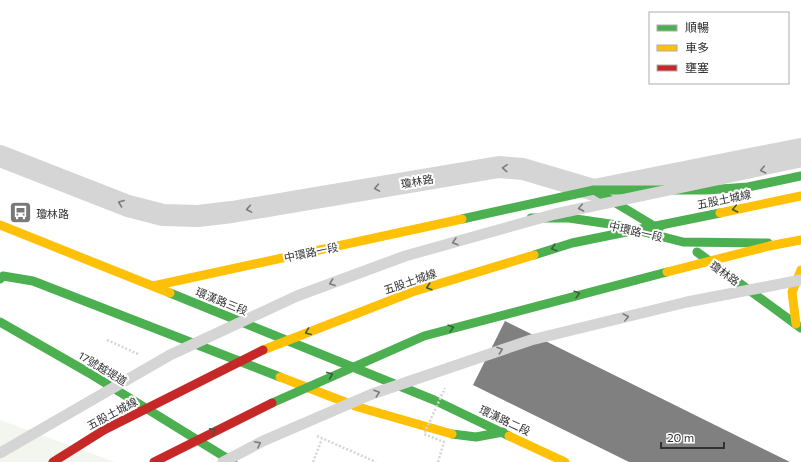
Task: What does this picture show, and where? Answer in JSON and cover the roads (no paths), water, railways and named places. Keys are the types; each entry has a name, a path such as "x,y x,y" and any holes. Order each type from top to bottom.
{"main road":[{"name":"中環路一段","path":"153,286 594,190 707,190 748,187 801,176"},
{"path":"704,201 709,197 748,187"},
{"name":"瓊林路","path":"594,190 683,242 799,323"},
{"name":"五股土城線","path":"52,462 104,430 268,348 412,292 572,243 801,196"},
{"path":"683,242 685,226 693,209"},
{"name":"中環路一段","path":"470,217 569,218 617,225 683,242 801,241"},
{"name":"環漢路三段","path":"0,225 434,400"},
{"path":"154,462 295,390 424,336 589,291 769,246 801,241"},
{"path":"799,323 792,292 801,270"},
{"path":"0,278 3,276 33,281 358,407 447,433 476,437 503,432"},
{"name":"17號越堤道","path":"0,322 89,373 233,462"},
{"name":"環漢路二段","path":"434,400 565,462"}],"street":[{"name":"中環路一段","path":"594,190 801,149"},
{"name":"瓊林路","path":"0,156 128,206 163,215 198,216 232,212 498,167 523,169 594,190"}],"lane":[{"path":"0,453 170,355 297,296 405,256 555,214 801,162"},
{"path":"223,462 263,441 372,394 531,340 687,302 801,280"}],"place":[{"name":"瓊林路","path":"20,213"}]}
